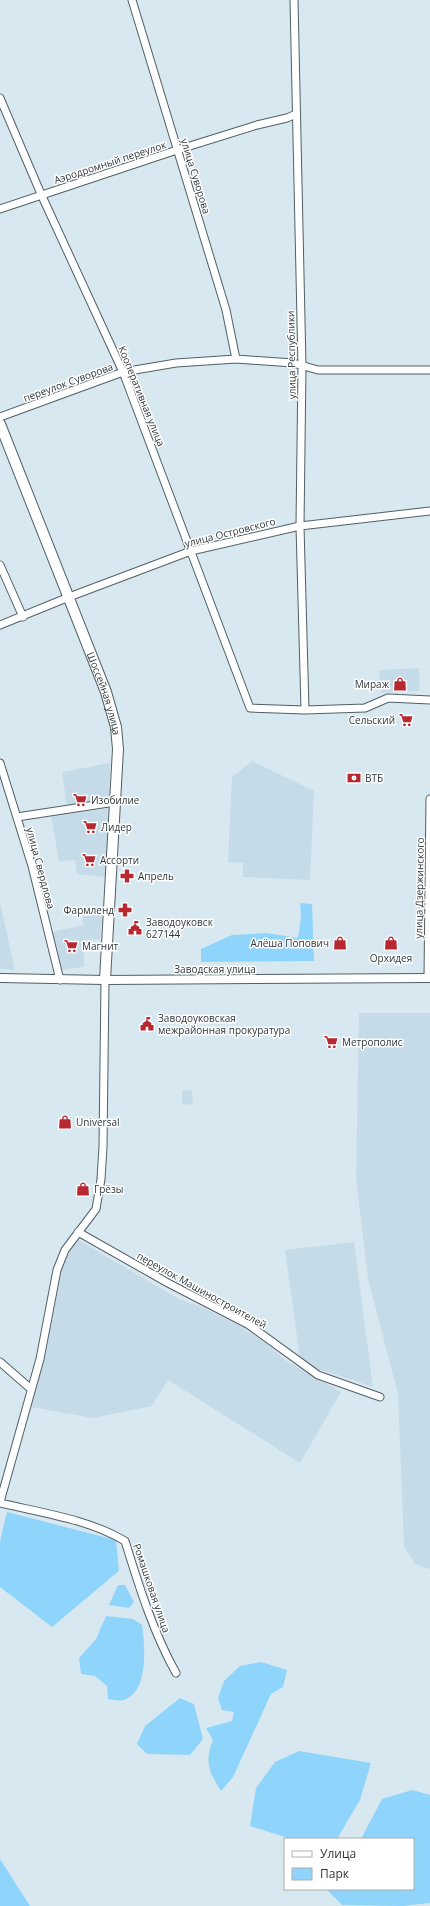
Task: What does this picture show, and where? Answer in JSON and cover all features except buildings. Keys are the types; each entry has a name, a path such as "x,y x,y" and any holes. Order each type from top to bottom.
{"main road":[{"name":"Шоссейная улица","path":"0,424 106,692 116,727 118,749 105,980"}],"street":[{"name":"улица Суворова","path":"132,0 226,310 236,359"},
{"name":"улица Республики","path":"294,0 302,366 300,526 305,710"},
{"name":"Кооперативная улица","path":"0,98 41,194 123,372 250,708 305,710"},
{"name":"Аэродромный переулок","path":"0,209 41,194 178,150 296,114"},
{"name":"переулок Суворова","path":"0,417 123,372 176,363 236,359 293,363 318,370 430,370"},
{"name":"улица Островского","path":"0,625 191,550 300,526 430,511"},
{"path":"0,565 23,617"},
{"path":"305,710 365,708 388,698 430,700"},
{"name":"улица Свердлова","path":"0,763 32,866 60,980"},
{"name":"улица Дзержинского","path":"429,978 430,799"},
{"path":"17,817 115,802"},
{"name":"Заводская улица","path":"0,978 105,980 429,978"},
{"path":"0,1503 40,1359 57,1270 65,1250 96,1209 101,1179 105,1042 105,980"},
{"name":"переулок Машиностроителей","path":"78,1232 168,1283 249,1325 318,1375 380,1398"},
{"path":"0,1362 31,1389"},
{"name":"Ромашковая улица","path":"0,1503 107,1530 124,1541 143,1599 164,1652 176,1673"}],"shaded area":[{"path":"419,668 420,691 381,693 379,670"},
{"path":"252,761 314,791 310,880 243,877 243,863 228,862 232,777"},
{"path":"110,763 109,801 67,806 62,772"},
{"path":"109,808 106,877 77,874 75,860 59,861 51,816"},
{"path":"0,902 15,970 0,969"},
{"path":"83,913 102,914 100,939 84,940 84,967 59,970 52,932 83,925"},
{"path":"359,1013 430,1013 430,1569 415,1564 404,1546 398,1394 368,1279 356,1178"},
{"path":"192,1090 193,1104 182,1105 182,1091"},
{"path":"77,1239 179,1299 202,1307 236,1324 267,1344 285,1360 341,1392 300,1463 168,1380 152,1406 93,1418 30,1407 55,1290 68,1250"},
{"path":"354,1242 373,1387 310,1366 300,1358 285,1250"}],"green space":[{"path":"300,903 312,904 314,961 201,962 201,949 232,935 267,933 298,938 301,918"},
{"path":"7,1512 116,1540 119,1571 52,1627 0,1587 0,1541"},
{"path":"118,1585 125,1585 134,1602 129,1608 109,1605"},
{"path":"106,1616 133,1619 142,1625 144,1667 138,1687 132,1695 124,1700 108,1699 107,1686 95,1676 81,1674 79,1658 96,1639"},
{"path":"261,1662 287,1670 283,1687 271,1694 233,1777 221,1791 213,1778 209,1767 208,1761 213,1740 206,1728 232,1721 234,1712 222,1710 218,1698 224,1681 240,1666"},
{"path":"180,1698 194,1704 203,1739 190,1755 147,1754 137,1744 145,1726"},
{"path":"299,1751 371,1763 360,1800 338,1838 286,1838 250,1826 256,1788 275,1762"},
{"path":"412,1790 430,1795 430,1903 402,1906 342,1905 327,1890 414,1890 414,1838 362,1838 382,1799"},
{"path":"0,1859 30,1906 0,1906"}],"place":[{"name":"Мираж","path":"400,684"},
{"name":"Сельский","path":"406,720"},
{"name":"ВТБ","path":"354,778"},
{"name":"Изобилие","path":"80,800"},
{"name":"Лидер","path":"90,827"},
{"name":"Ассорти","path":"89,860"},
{"name":"Апрель","path":"127,876"},
{"name":"Фармленд","path":"125,910"},
{"name":"Заводоуковск 627144","path":"135,928"},
{"name":"Алёша Попович","path":"340,943"},
{"name":"Орхидея","path":"391,943"},
{"name":"Магнит","path":"71,946"},
{"name":"Заводоуковская межрайонная прокуратура","path":"147,1024"},
{"name":"Метрополис","path":"331,1042"},
{"name":"Universal","path":"65,1122"},
{"name":"Грёзы","path":"83,1189"}]}
